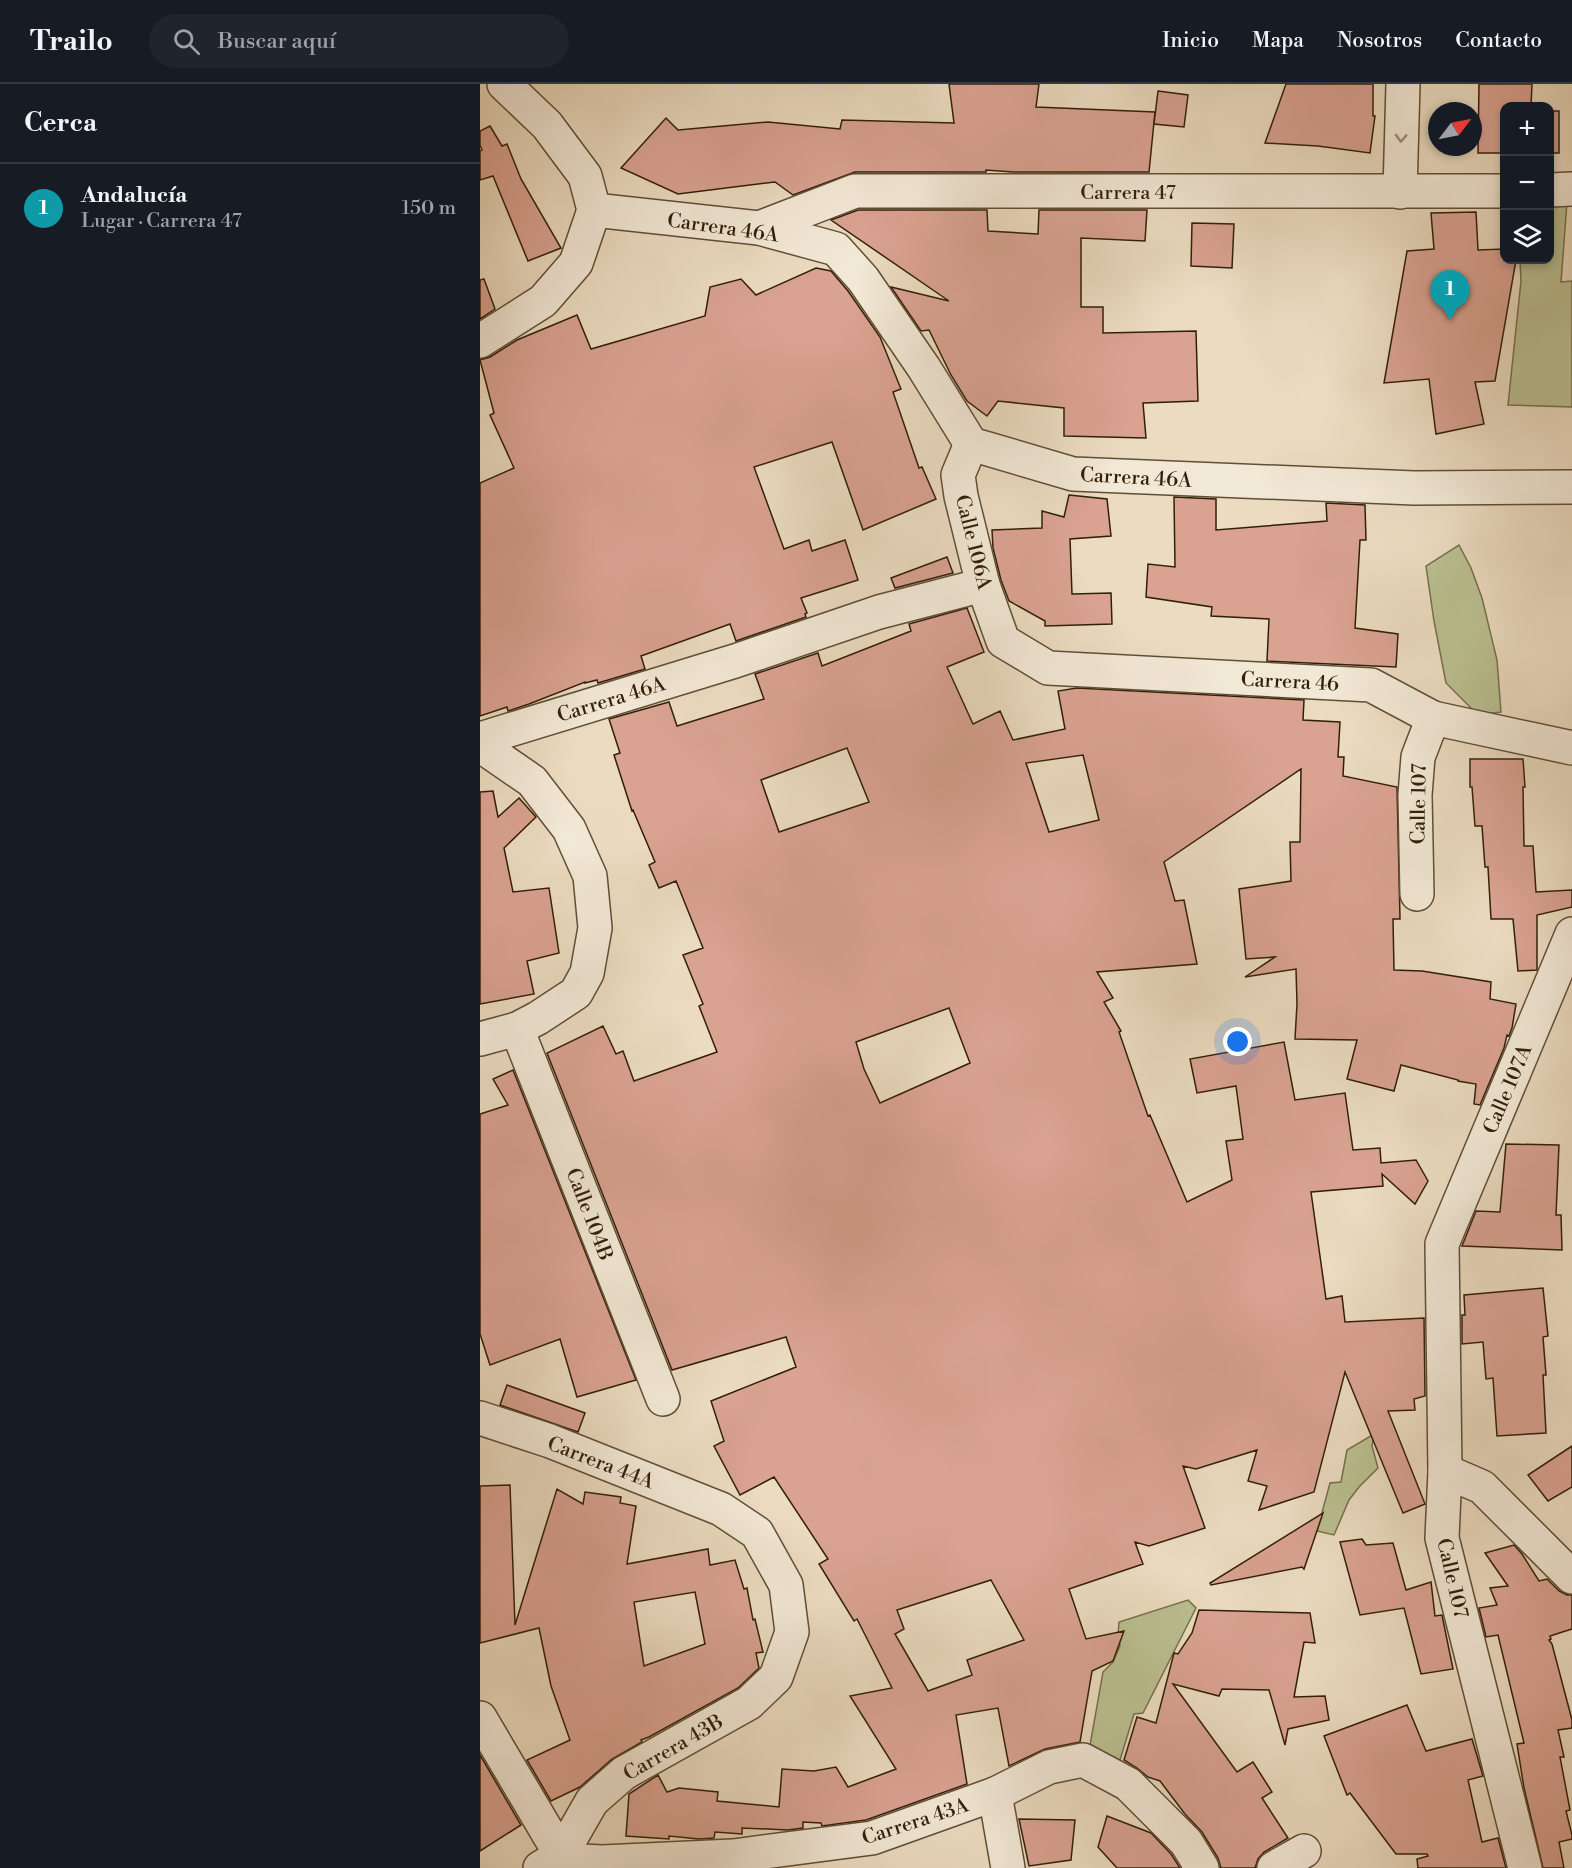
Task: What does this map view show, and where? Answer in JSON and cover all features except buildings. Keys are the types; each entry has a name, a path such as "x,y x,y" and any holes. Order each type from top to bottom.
{"street":[{"path":"480,341 543,301 576,262 594,210 585,176 547,125 504,84"},
{"path":"1400,192 1403,84"},
{"path":"1554,190 1572,189"},
{"name":"Carrera 47","path":"759,228 855,191 1500,191"},
{"name":"Carrera 46A","path":"594,210 759,228 836,249 862,279 924,368 971,444 1073,474 1414,488 1572,487"},
{"name":"Calle 106A","path":"971,444 958,475 961,496 983,585 1004,641"},
{"name":"Carrera 46A","path":"480,739 724,664 879,612 983,585"},
{"name":"Carrera 46","path":"1004,641 1048,668 1371,685 1433,718 1572,748"},
{"name":"Calle 107","path":"1418,894 1416,795 1418,757 1433,718"},
{"path":"480,749 487,750 532,782 569,829 590,876 595,928 587,973 576,993 517,1029 480,1039"},
{"name":"Calle 107A","path":"1442,1244 1572,934"},
{"name":"Calle 104B","path":"517,1029 663,1399"},
{"name":"Calle 107","path":"1442,1244 1445,1471 1442,1538 1525,1868"},
{"name":"Carrera 44A","path":"480,1418 550,1441 721,1509 757,1533 786,1585 792,1632 776,1677"},
{"path":"1445,1471 1482,1487 1572,1577"},
{"name":"Carrera 43B","path":"554,1864 592,1801 624,1773 749,1703 776,1677"},
{"path":"480,1718 554,1864"},
{"name":"Carrera 43A","path":"554,1864 733,1856 872,1838 995,1794 1049,1767 1083,1760 1128,1784 1186,1842 1202,1868"},
{"path":"995,1794 1008,1868"},
{"path":"1274,1868 1304,1851"}],"green space":[{"path":"1554,202 1567,202 1561,282 1572,281 1572,407 1508,405 1521,281 1520,264 1554,264"},
{"path":"1459,545 1471,568 1482,598 1497,660 1501,712 1478,715 1446,683 1426,566"},
{"path":"1374,1434 1372,1446 1378,1468 1349,1500 1334,1535 1317,1531 1330,1483 1341,1482 1347,1450"},
{"path":"1188,1600 1196,1608 1143,1713 1134,1714 1120,1760 1089,1751 1103,1672 1113,1662 1120,1646 1119,1622"}],"place":[{"name":"Andalucía","path":"1450,320"}]}
